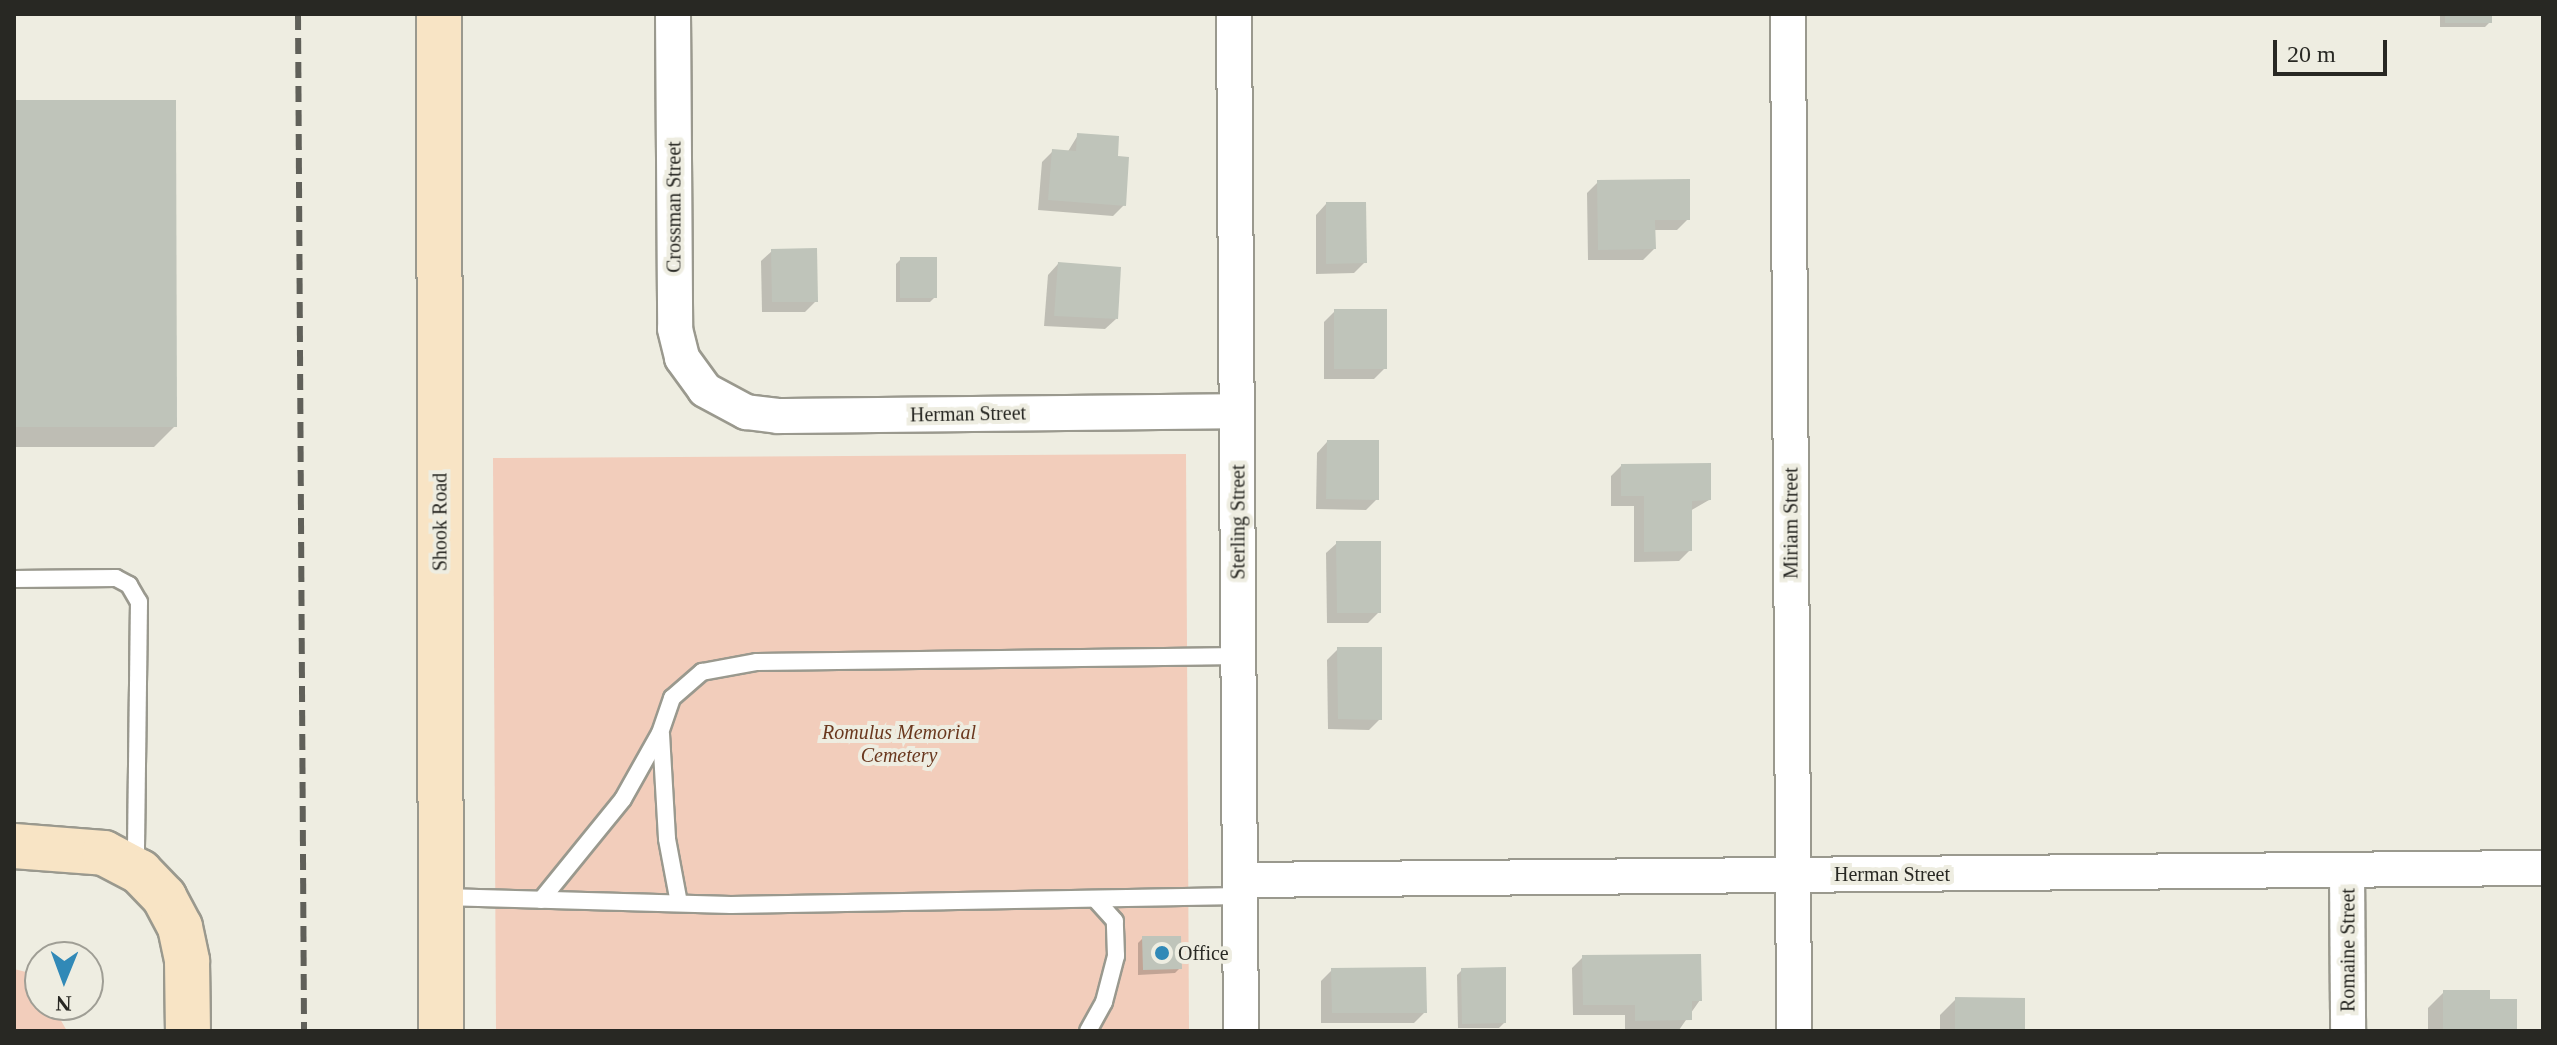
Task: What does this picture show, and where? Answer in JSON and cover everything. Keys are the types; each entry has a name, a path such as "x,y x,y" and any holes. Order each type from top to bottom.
{"street":[{"name":"Shook Road","path":"439,14 441,1031"},
{"name":"Crossman Street","path":"673,14 675,329 682,358 705,390"},
{"name":"Sterling Street","path":"1234,14 1241,1031"},
{"name":"Miriam Street","path":"1788,14 1794,1031"},
{"name":"Herman Street","path":"705,390 746,412 778,416 1237,411"},
{"path":"14,846 104,853 150,883 180,927 187,961 188,1031"},
{"name":"Herman Street","path":"1240,888 1793,875 2543,868"},
{"name":"Romaine Street","path":"2347,870 2348,1031"}],"lane":[{"path":"14,579 116,578 129,585 139,602 150,883"},
{"path":"541,900 623,799 660,733 672,698 702,672 757,662 1239,656"},
{"path":"660,733 667,839 679,903"},
{"path":"441,897 679,903 1096,900 1240,888"},
{"path":"1088,1031 1104,1002 1116,956 1115,921 1096,900"}],"green space":[{"name":"Romulus Memorial Cemetery","path":"1186,454 1189,1031 496,1031 493,458"},
{"path":"14,969 24,972 24,1021 61,1021 67,1031 14,1031"}],"building":[{"path":"2445,14 2492,14 2492,23 2445,23"},
{"path":"14,100 176,100 177,427 14,427"},
{"path":"1077,133 1119,136 1118,156 1129,157 1126,206 1048,200 1052,149 1076,151"},
{"path":"1690,179 1690,220 1655,220 1656,249 1598,250 1597,180"},
{"path":"1326,202 1366,202 1367,263 1326,264"},
{"path":"817,248 818,302 772,302 771,249"},
{"path":"900,257 937,257 937,298 900,298"},
{"path":"1058,262 1121,267 1118,319 1054,316"},
{"path":"1334,309 1387,309 1387,369 1334,369"},
{"path":"1327,440 1379,440 1379,500 1326,499"},
{"path":"1711,463 1711,500 1692,501 1692,551 1644,552 1644,496 1621,496 1621,464"},
{"path":"1336,541 1381,541 1381,613 1337,613"},
{"path":"1337,647 1382,647 1382,720 1338,719"},
{"name":"Office","path":"1142,936 1181,936 1182,969 1143,970"},
{"path":"1701,954 1702,1001 1692,1001 1692,1020 1635,1021 1635,1005 1583,1005 1582,955"},
{"path":"1426,967 1427,1013 1332,1013 1331,968"},
{"path":"1506,967 1506,1023 1462,1024 1461,968"},
{"path":"2443,990 2490,990 2490,999 2517,999 2517,1031 2443,1031"},
{"path":"1955,997 2025,998 2025,1031 1955,1031"}],"railway":[{"path":"298,14 304,1031"}],"place":[{"name":"Office","path":"1162,953"}]}
